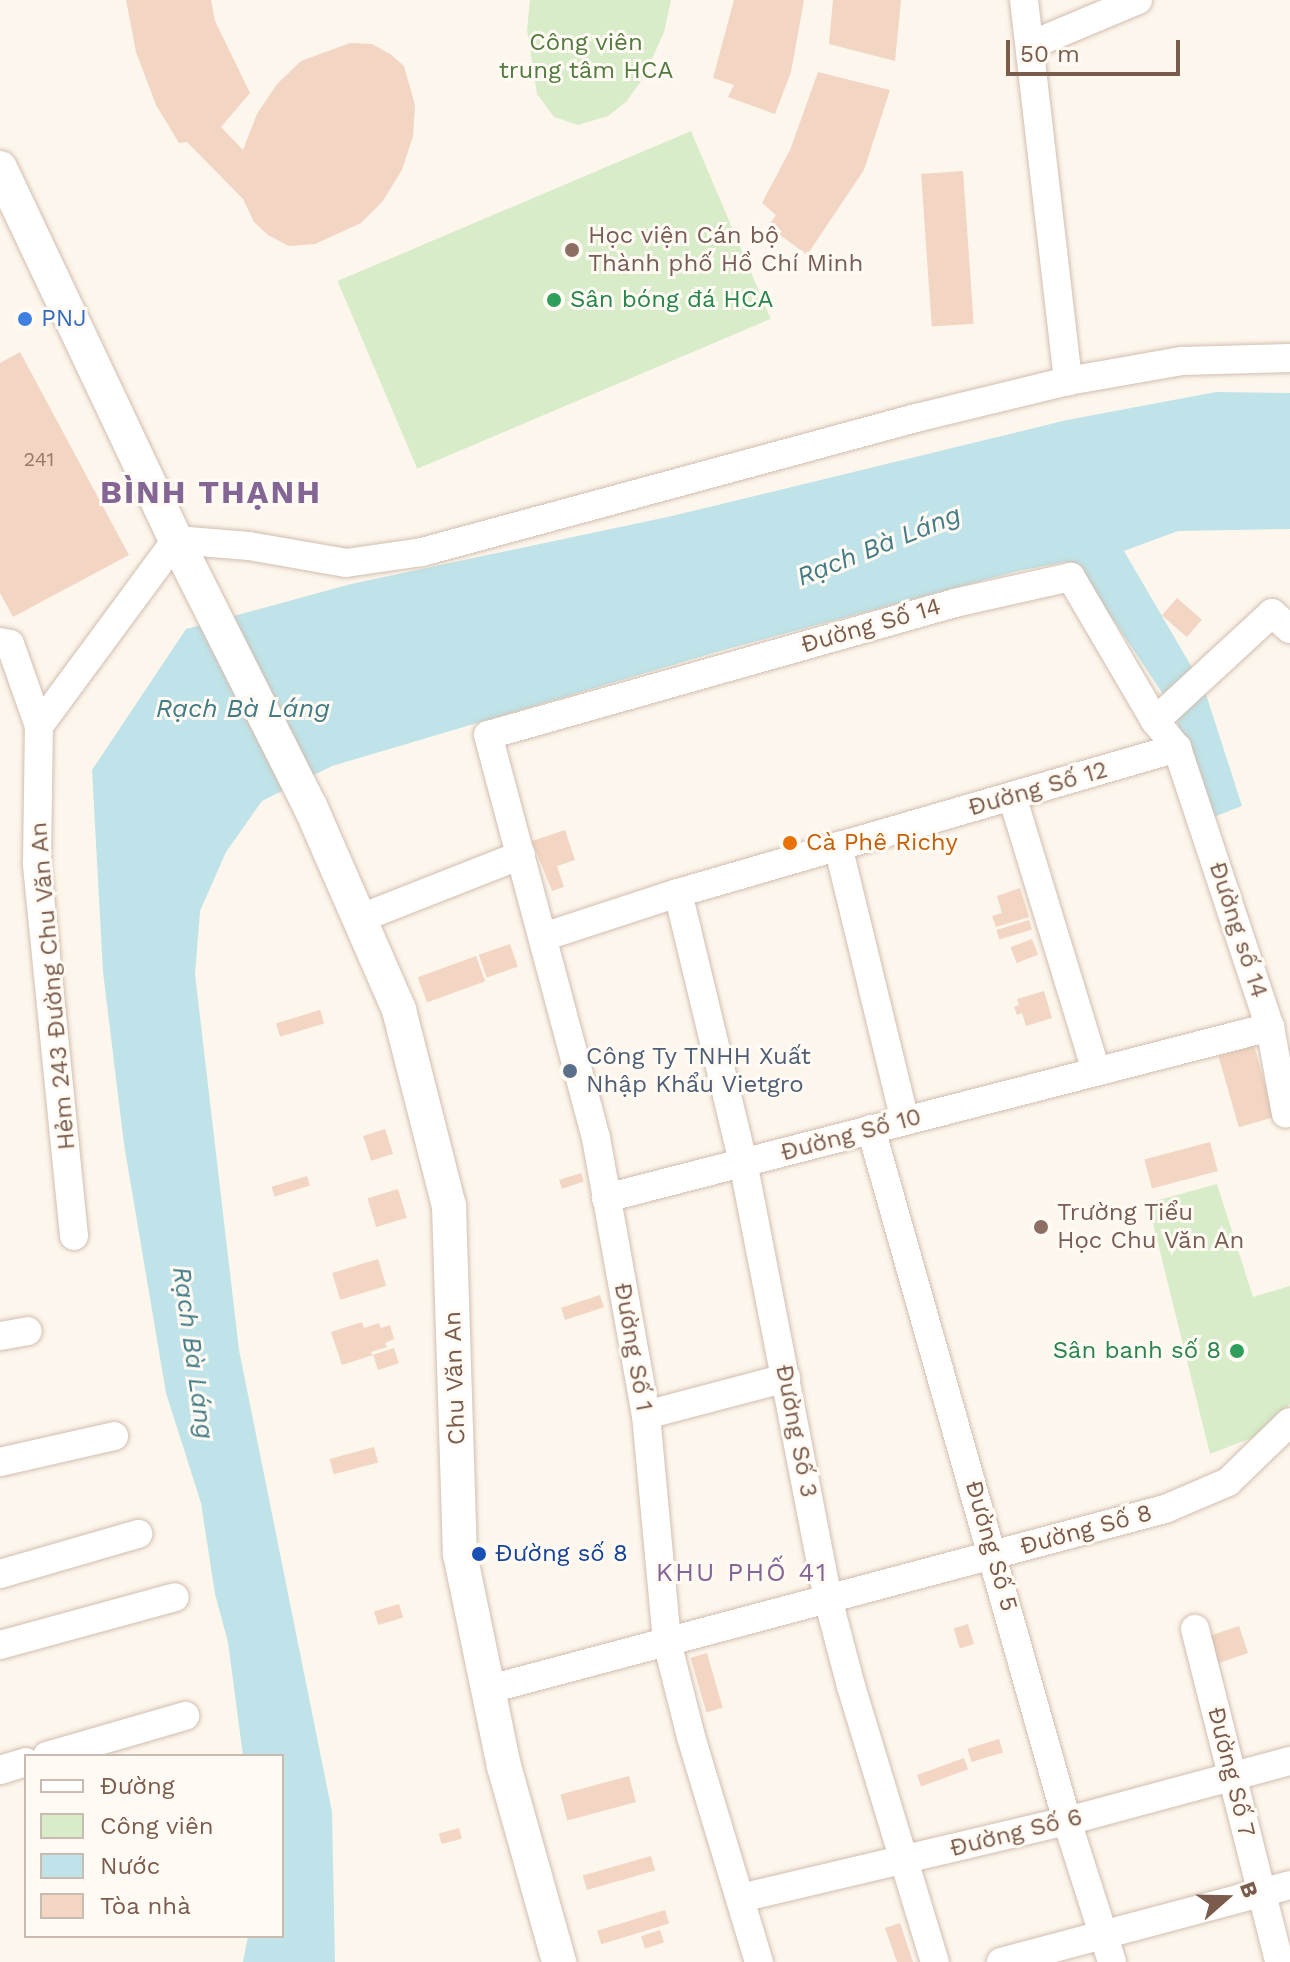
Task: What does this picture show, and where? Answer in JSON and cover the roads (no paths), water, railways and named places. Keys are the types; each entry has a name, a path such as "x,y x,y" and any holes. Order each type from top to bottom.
{"street":[{"path":"1024,0 1068,381"},
{"path":"1031,45 1138,0"},
{"path":"0,168 176,540"},
{"path":"176,540 249,546 346,563 422,552 870,430 1068,381 1182,361 1290,358"},
{"path":"39,726 176,540"},
{"name":"Chu Văn An","path":"176,540 310,806 399,1010 449,1206 460,1554 486,1690 559,1962"},
{"name":"Đường Số 14","path":"488,735 955,603 1071,577 1164,711"},
{"path":"1177,748 1164,711 1272,613 1290,629"},
{"path":"0,642 10,644 39,726"},
{"name":"Hẻm 243 Đường Chu Văn An","path":"39,726 37,863 74,1236"},
{"name":"Đường Số 1","path":"488,735 596,1138 646,1415 667,1642 691,1737 759,1962"},
{"name":"Đường Số 12","path":"543,937 678,893 1177,748"},
{"name":"Đường số 14","path":"1177,748 1270,1027 1286,1114"},
{"path":"1012,796 1096,1071"},
{"path":"838,846 905,1120"},
{"path":"361,918 521,855"},
{"name":"Đường Số 3","path":"678,893 743,1162 828,1599 935,1962"},
{"name":"Đường Số 10","path":"606,1198 1270,1027"},
{"name":"Đường Số 5","path":"871,1129 994,1554 1067,1821 1109,1949"},
{"path":"0,1336 28,1331"},
{"path":"646,1415 786,1378"},
{"name":"Đường Số 8","path":"486,1690 1165,1509 1228,1482 1290,1422"},
{"path":"0,1462 114,1436"},
{"path":"0,1574 138,1534"},
{"path":"0,1645 175,1597"},
{"name":"Đường Số 7","path":"1195,1629 1279,1962"},
{"path":"54,1754 185,1716"},
{"name":"Đường Số 6","path":"741,1898 1067,1821 1290,1761"},
{"path":"0,1770 24,1763"},
{"path":"1001,1962 1109,1949 1261,1892 1290,1885"}],"water":[{"name":"Rạch Bà Láng","path":"1216,392 1290,393 1290,529 1178,531 1124,551 1204,688 1242,806 1203,821 1175,712 1078,567 1066,562 1018,571 720,651 332,766 262,801 226,852 200,911 195,974 239,1350 332,1812 335,1962 243,1962 248,1938 284,1938 284,1754 243,1754 228,1642 215,1594 201,1503 166,1393 124,1144 103,972 92,770 186,629 351,584 672,516 1067,420"}],"place":[{"name":"Học viện Cán bộ Thành phố Hồ Chí Minh","path":"572,250"},
{"name":"Sân bóng đá HCA","path":"554,300"},
{"name":"PNJ","path":"25,319"},
{"name":"Cà Phê Richy","path":"790,843"},
{"name":"Công Ty TNHH Xuất Nhập Khẩu Vietgro","path":"570,1071"},
{"name":"Trường Tiểu Học Chu Văn An","path":"1041,1227"},
{"name":"Sân banh số 8","path":"1237,1351"},
{"name":"Đường số 8","path":"479,1554"}],"district":[{"name":"BÌNH THẠNH","path":"211,492"},
{"name":"KHU PHỐ 41","path":"742,1573"}],"park label":[{"name":"Công viên trung tâm HCA","path":"586,57"}]}
